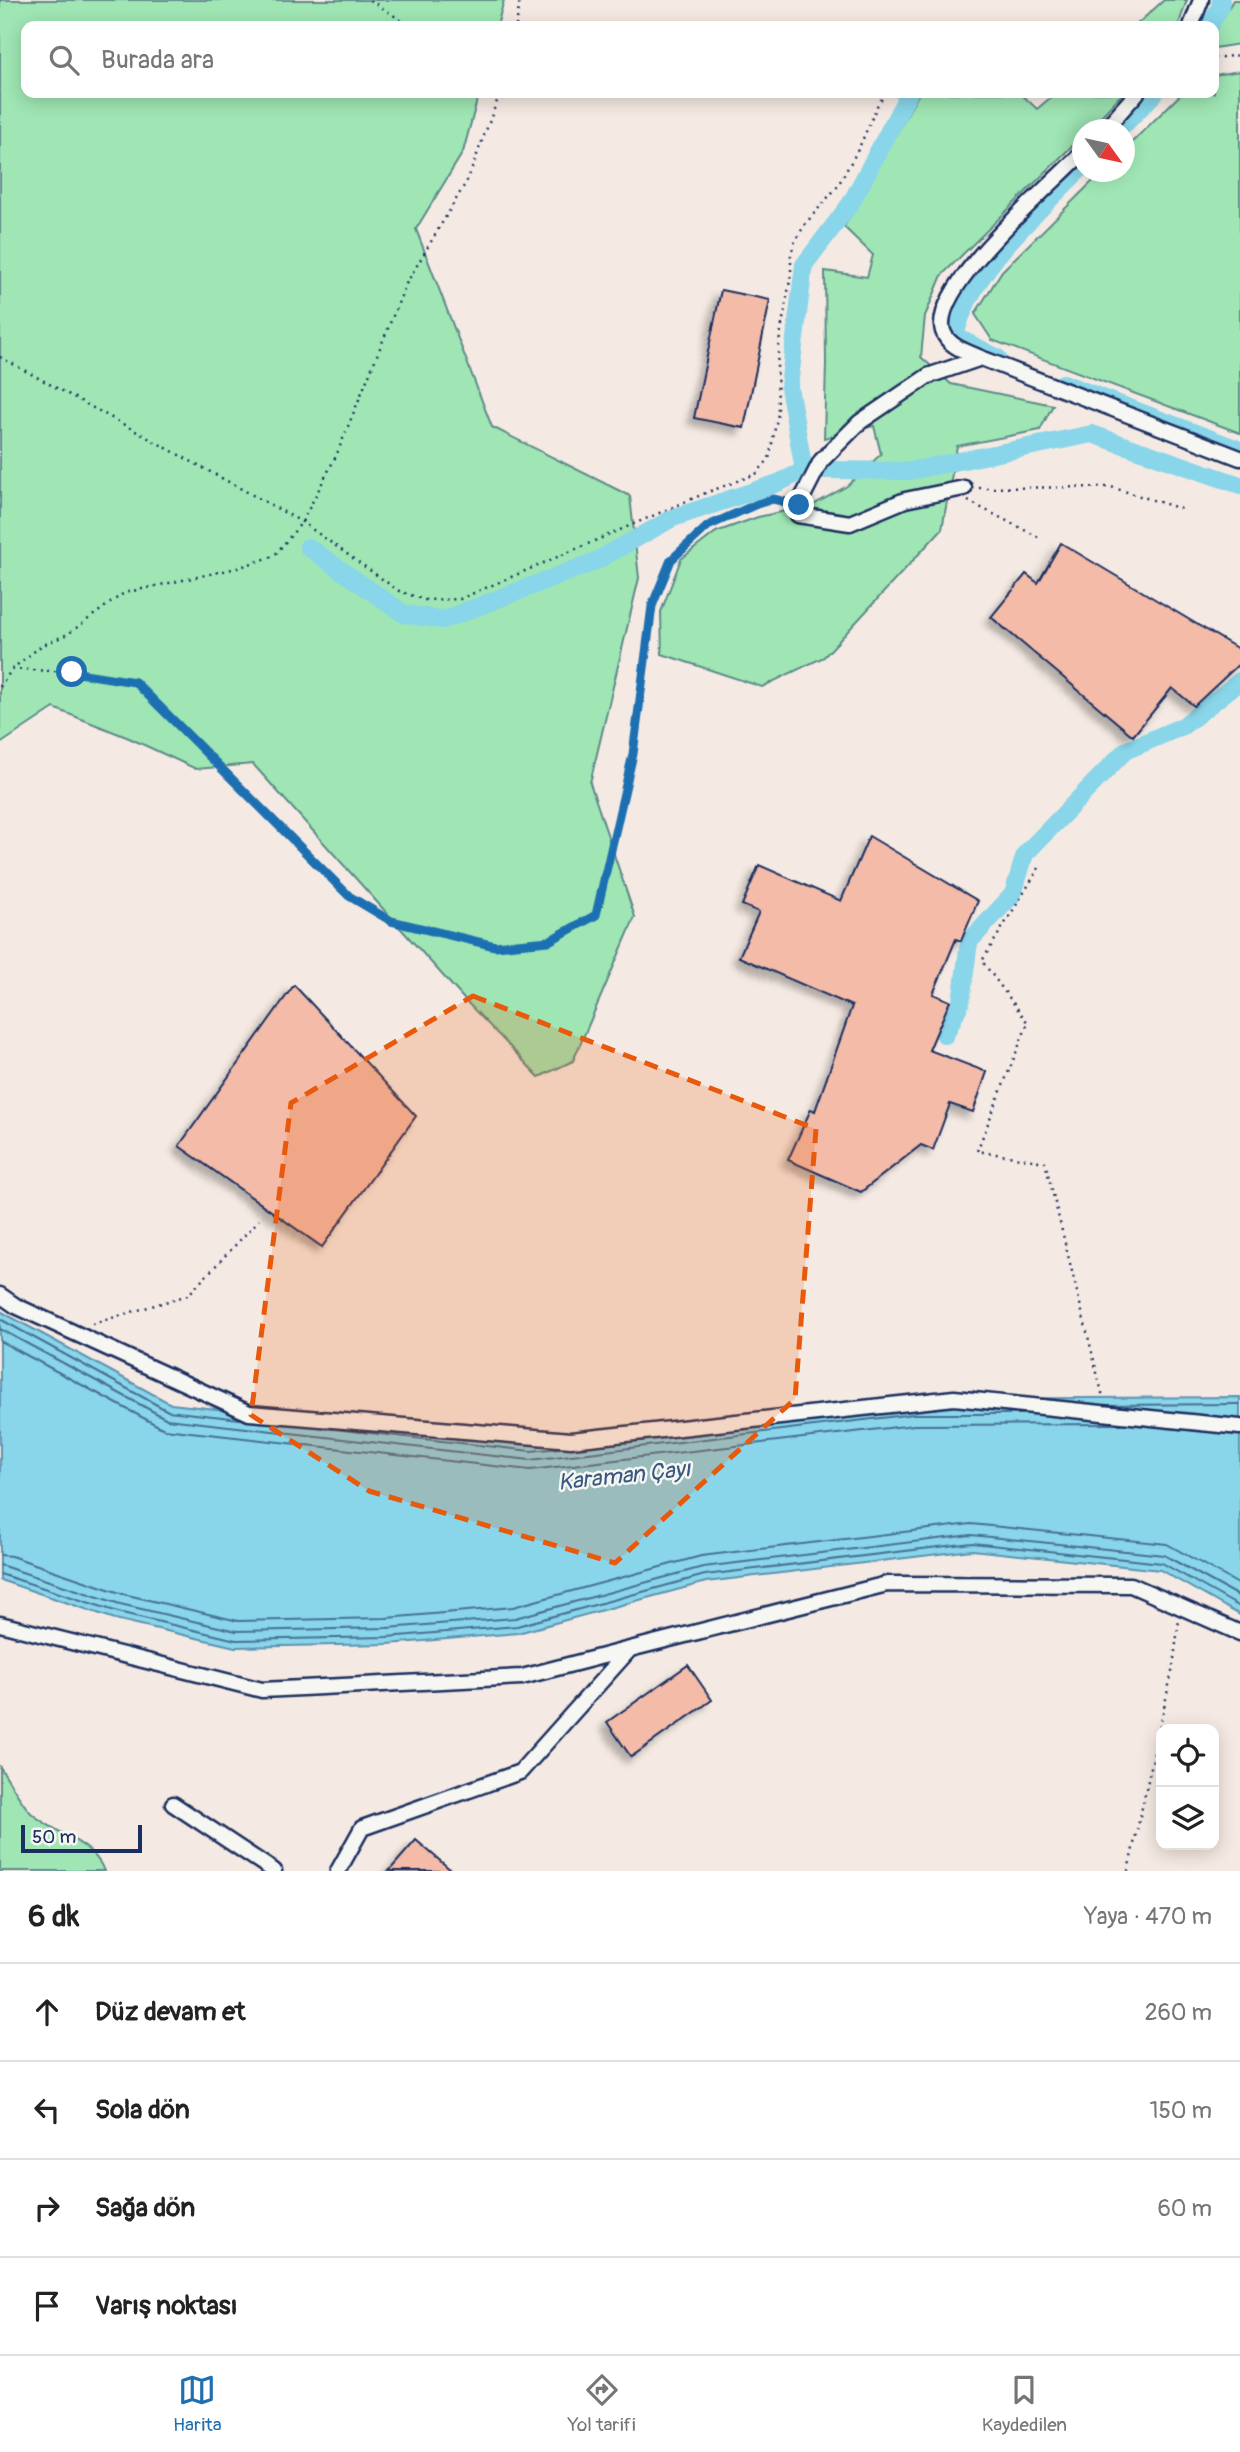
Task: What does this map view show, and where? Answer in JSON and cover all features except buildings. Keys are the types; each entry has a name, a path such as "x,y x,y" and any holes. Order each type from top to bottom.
{"street":[{"path":"1193,21 1201,0"},
{"path":"1114,119 1133,98"},
{"path":"1072,164 982,253 956,286 941,317 944,334 953,345 981,358 1240,458"},
{"path":"966,495 905,500 850,523 798,515 799,505 821,461 860,422 928,376 981,358"},
{"path":"0,1295 16,1306 249,1413 571,1440 954,1398 1240,1427"},
{"path":"0,1624 262,1690 522,1677 887,1584 1131,1586 1240,1633"},
{"path":"338,1871 362,1828 520,1772 630,1649"},
{"path":"173,1804 274,1871"}],"path":[{"path":"370,0 402,21"},
{"path":"517,21 520,0"},
{"path":"1219,57 1240,55"},
{"path":"0,687 12,669 41,646 68,634 124,593 236,568 274,556 302,522 336,456 405,284 468,179 498,98"},
{"path":"0,357 302,522 399,592 425,600 460,599 756,474 769,459 778,413 779,345 795,241 806,223 837,187 883,98"},
{"path":"966,495 1111,487 1185,510"},
{"path":"966,495 1042,539"},
{"path":"12,669 72,672 135,682 349,896 391,921 495,946 549,941 596,915 633,754 652,606 671,560 708,526 757,504 773,499 799,505"},
{"path":"1039,868 982,961 1028,1023 976,1151 1045,1162 1107,1413"},
{"path":"70,1331 188,1295 258,1220"},
{"path":"1128,1871 1173,1667 1180,1606"}],"highlighted area":[{"path":"473,996 816,1129 795,1399 615,1563 369,1491 251,1415 291,1103"}],"green space":[{"path":"0,0 504,0 498,21 21,21 21,98 478,98 463,152 416,229 492,427 630,496 639,578 590,783 635,917 573,1061 539,1077 464,999 253,764 196,769 54,708 0,744"},
{"path":"1164,0 1187,0 1180,21 1141,21"},
{"path":"1233,0 1240,0 1240,44 1219,47 1219,24"},
{"path":"1240,71 1240,433 992,340 975,314 1002,271 1092,182 1135,182 1135,139 1177,98 1219,98 1219,74"},
{"path":"916,98 1025,98 1037,109 1050,98 1118,98 1098,119 1072,119 1072,146 942,275 925,316 921,357 951,384 1053,405 1040,430 957,446 942,529 824,657 762,687 662,654 661,612 681,559 716,532 758,517 813,505 847,486 881,454 874,426 824,438 825,271 867,277 873,255 844,227"},
{"path":"0,1767 31,1813 91,1852 104,1871 0,1871"}],"water":[{"name":"Karaman Çayı","path":"0,1311 171,1404 532,1444 913,1399 1240,1397 1240,1615 1160,1570 972,1550 706,1582 518,1633 388,1644 235,1647 115,1619 0,1580"}],"waterway":[{"path":"1212,21 1220,8 1221,0"},
{"path":"804,470 789,387 804,265 851,203 906,98"},
{"path":"1130,119 1150,98"},
{"path":"998,358 955,336 963,311 975,288 1007,244 1072,177"},
{"path":"1063,383 1240,450"},
{"path":"825,470 910,471 1092,434 1240,485"},
{"path":"308,547 404,614 443,620 594,562 673,518 778,483 805,470"},
{"path":"945,1035 961,1002 969,942 1013,894 1025,854 1125,751 1183,726 1240,681"}],"route":[{"path":"72,672 135,682 349,896 391,921 495,946 549,941 596,915 633,754 652,606 671,560 708,526 757,504 773,499 799,505"}]}
